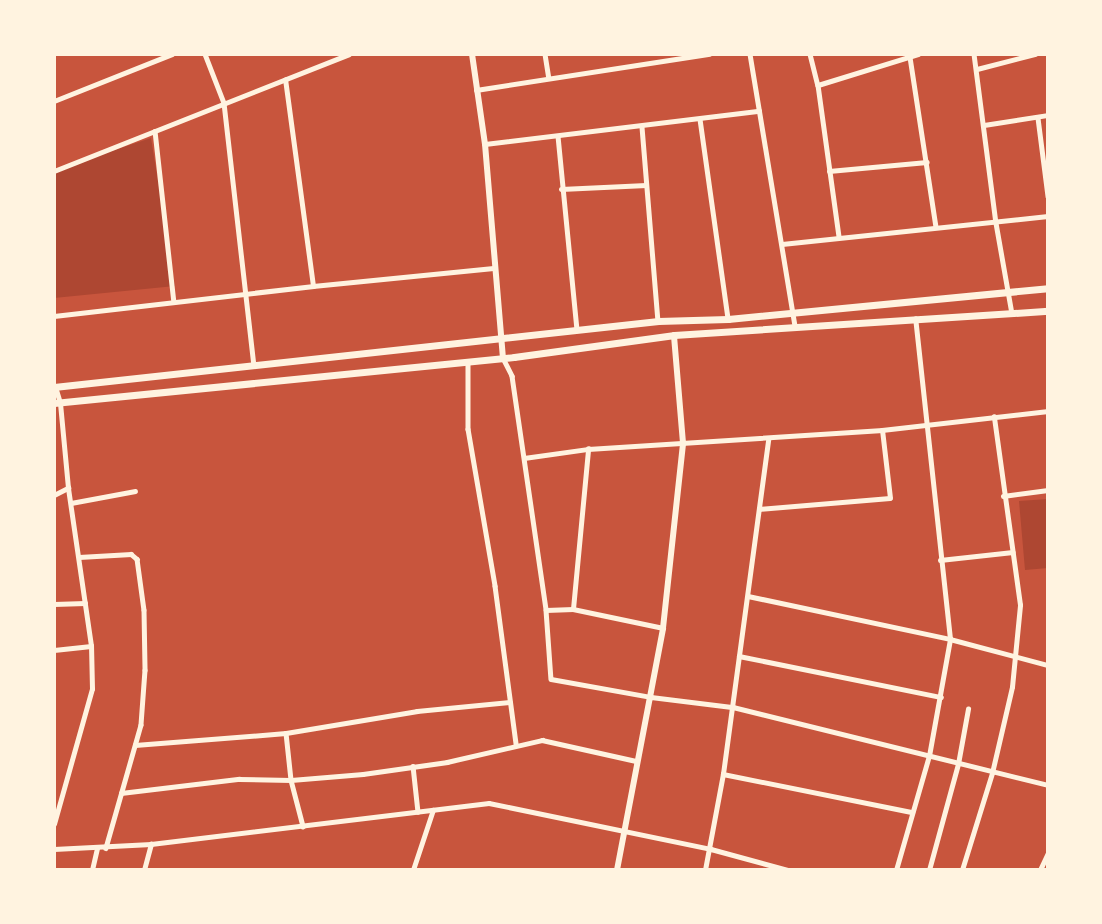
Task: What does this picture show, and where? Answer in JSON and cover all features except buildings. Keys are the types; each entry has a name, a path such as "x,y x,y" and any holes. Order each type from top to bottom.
{"main road":[{"path":"55,387 658,321 728,319 1048,288"},
{"path":"57,403 503,358 674,335 1048,311"}],"street":[{"path":"54,102 172,54"},
{"path":"205,54 224,103 254,365"},
{"path":"54,171 349,54"},
{"path":"472,54 485,144 493,268 503,358 512,376 546,610 551,679 651,697 733,707 1048,786"},
{"path":"545,54 550,78"},
{"path":"476,90 709,54"},
{"path":"750,54 795,327"},
{"path":"810,54 818,85 839,236"},
{"path":"818,85 918,54"},
{"path":"974,54 996,223 1012,315"},
{"path":"977,69 1035,54"},
{"path":"910,57 936,228"},
{"path":"285,80 313,286"},
{"path":"485,144 759,111"},
{"path":"984,125 1048,115"},
{"path":"1038,118 1048,196"},
{"path":"700,119 728,319"},
{"path":"642,126 658,321"},
{"path":"155,131 174,302"},
{"path":"558,136 561,189 577,330"},
{"path":"829,172 927,162"},
{"path":"561,189 646,185"},
{"path":"782,244 1048,216"},
{"path":"54,316 493,268"},
{"path":"896,870 929,756 950,639 915,319"},
{"path":"617,870 622,832 663,628 683,443 674,335"},
{"path":"468,361 468,429 495,586 516,744"},
{"path":"54,824 92,689 91,646 55,387"},
{"path":"524,458 588,450 882,430 1048,411"},
{"path":"962,870 992,773 1016,655 1020,605 994,417"},
{"path":"759,509 890,498 882,430"},
{"path":"705,870 711,849 733,707 768,439"},
{"path":"573,609 588,450"},
{"path":"54,495 68,488"},
{"path":"1003,496 1048,490"},
{"path":"71,503 135,491"},
{"path":"79,557 127,552 136,559 144,610 145,670 141,725 106,848"},
{"path":"940,560 1013,552"},
{"path":"748,596 950,639 1048,665"},
{"path":"54,604 85,603"},
{"path":"546,610 573,609 663,628"},
{"path":"54,650 91,646"},
{"path":"738,656 941,697"},
{"path":"135,745 286,733 417,711 510,702"},
{"path":"929,870 958,764 968,709"},
{"path":"286,733 291,780 303,826"},
{"path":"121,793 239,779 291,780 447,762 542,740 636,761"},
{"path":"413,766 418,812"},
{"path":"723,774 912,812"},
{"path":"54,849 97,849 152,844 489,803 529,809 622,832 711,849 764,867 788,870"},
{"path":"413,870 434,809"},
{"path":"144,870 152,844"},
{"path":"92,870 97,849"},
{"path":"1040,870 1048,853"}],"shaded area":[{"path":"151,138 175,286 54,298 54,170"},
{"path":"1048,499 1048,568 1025,570 1019,501"}]}
